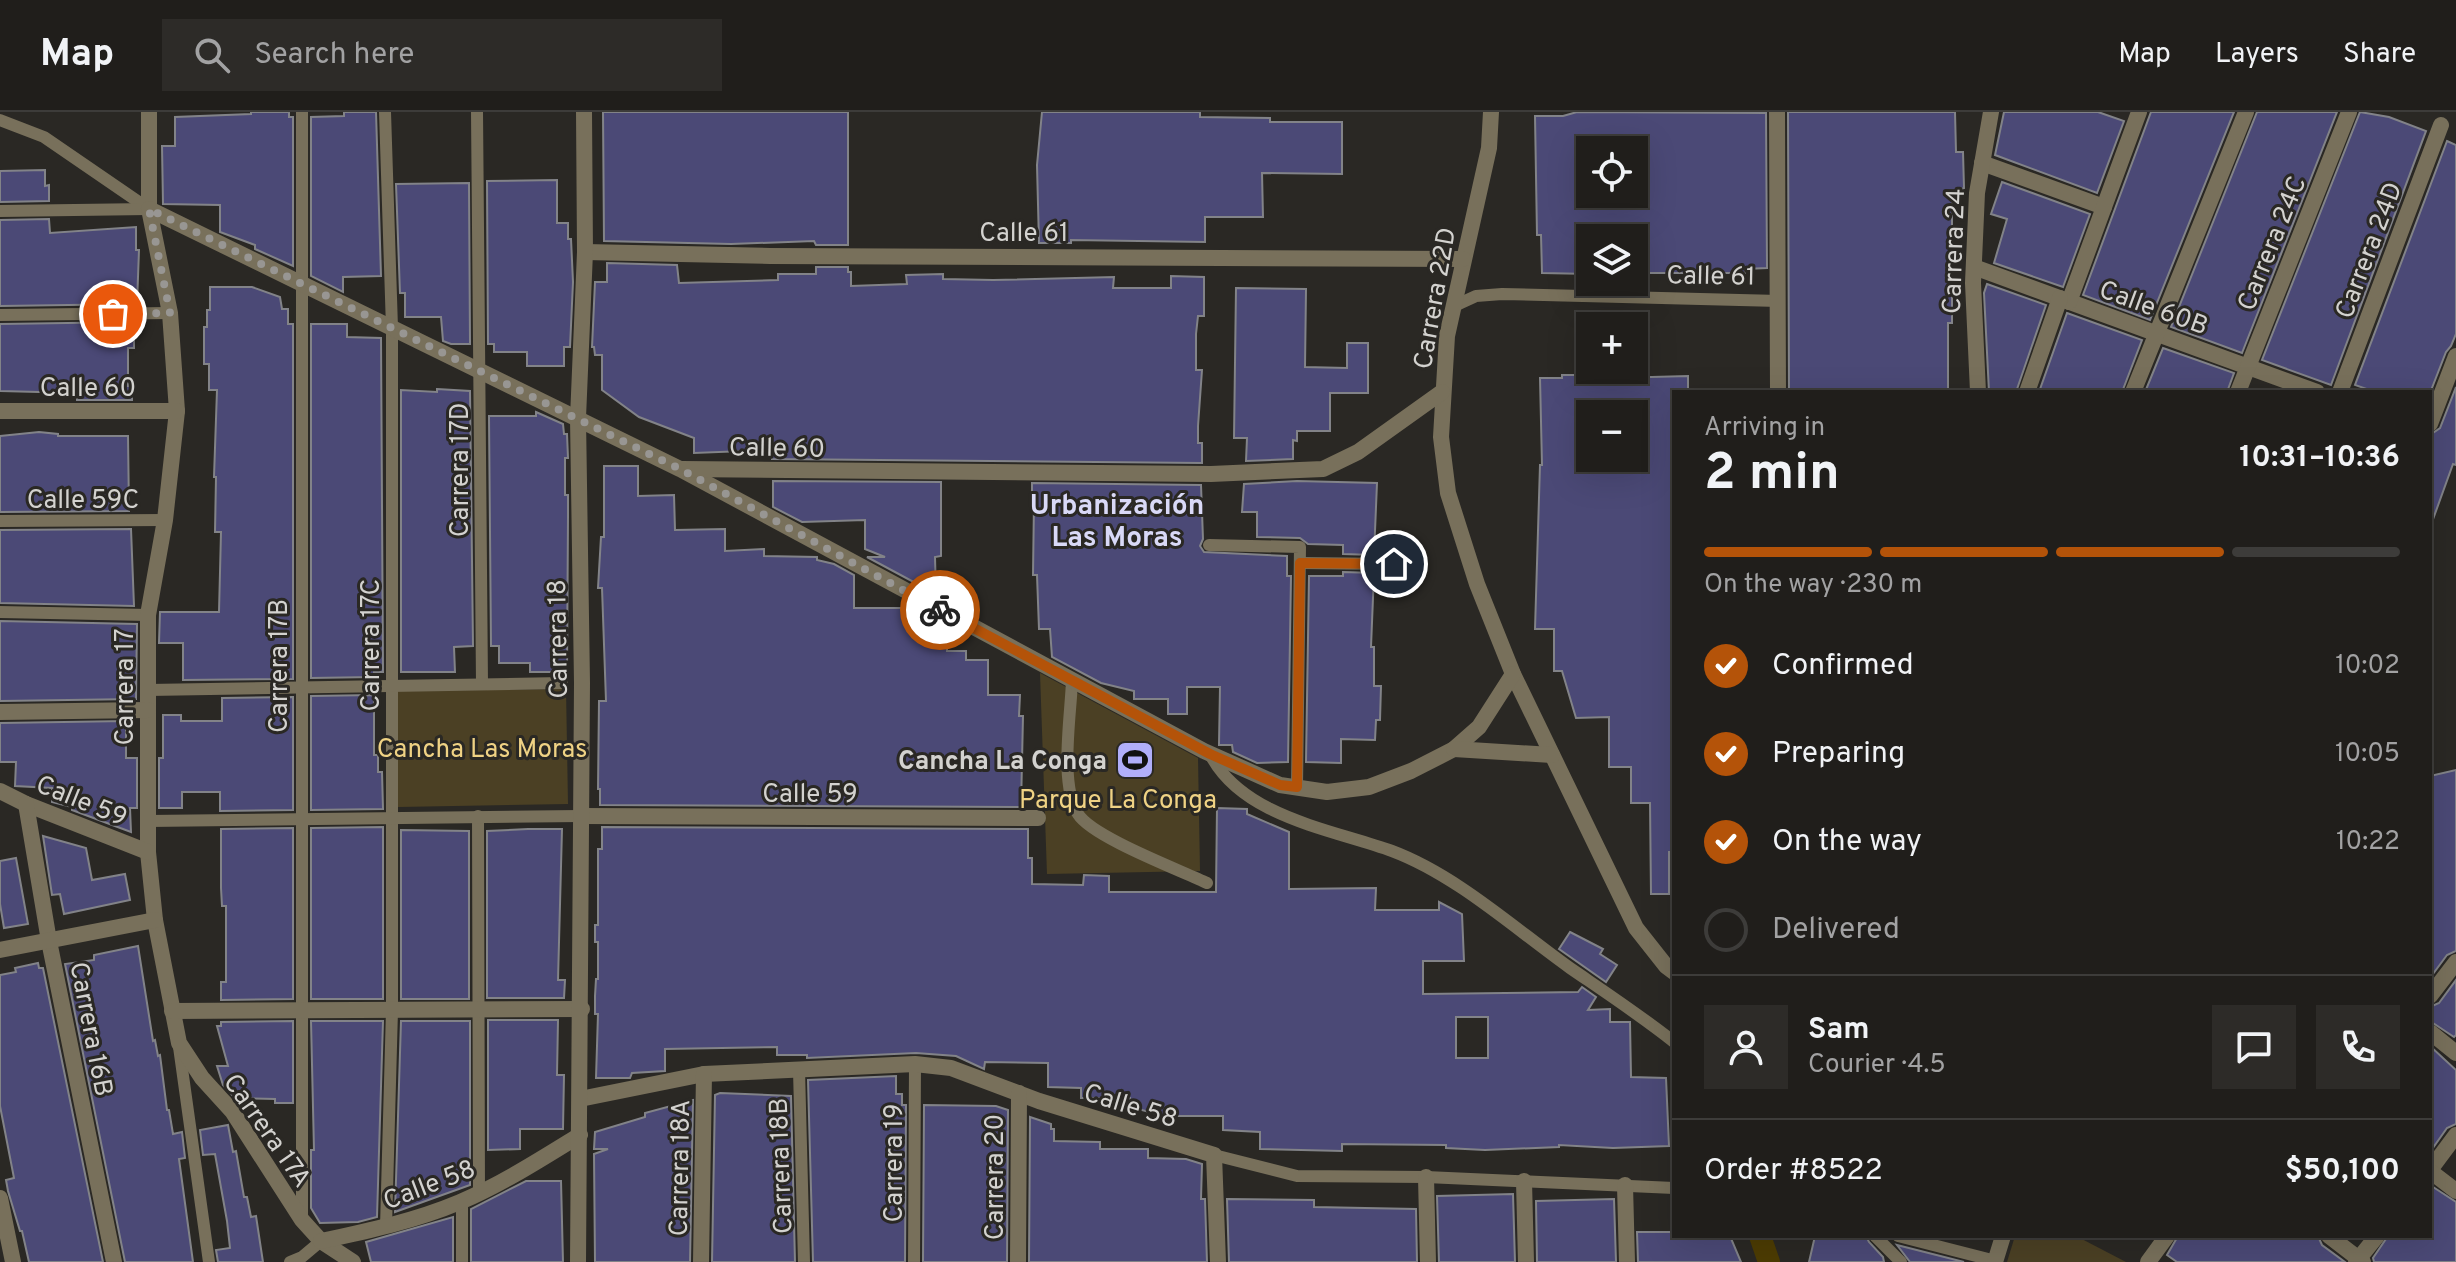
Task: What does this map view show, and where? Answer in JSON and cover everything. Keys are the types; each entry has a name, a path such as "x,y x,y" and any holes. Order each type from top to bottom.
{"street":[{"name":"Carrera 17","path":"149,112 149,209 170,313 177,411 165,520 148,615 148,852 155,920 179,1043"},
{"name":"Carrera 18","path":"578,1262 582,683 578,418 585,252 584,112"},
{"name":"Carrera 22D","path":"1491,112 1489,148 1447,336 1441,437 1448,493 1477,584 1513,674 1636,928 1672,970"},
{"path":"1777,112 1778,390"},
{"name":"Carrera 24","path":"1978,390 1974,267 1977,193 1991,112"},
{"path":"2134,390 2246,112"},
{"name":"Carrera 24C","path":"2239,390 2349,112"},
{"path":"2028,390 2104,207 2133,114"},
{"name":"Carrera 24D","path":"2341,390 2441,125"},
{"path":"1982,163 2104,207"},
{"name":"Calle 60","path":"149,209 680,469 1211,474 1323,469 1358,452 1442,392"},
{"name":"Calle 61","path":"585,252 770,256 1463,259"},
{"name":"Calle 60B","path":"1974,267 2311,390"},
{"path":"2432,419 2456,356"},
{"name":"Calle 60","path":"0,411 177,411"},
{"path":"680,469 1210,754 1280,785 1327,792 1369,787 1411,771 1454,749 1479,727 1513,674"},
{"path":"0,712 148,710"},
{"path":"1454,749 1552,755"},
{"name":"Calle 59","path":"0,791 148,852"},
{"name":"Carrera 16B","path":"26,804 49,941 114,1262"},
{"name":"Calle 59","path":"581,816 1038,818"},
{"path":"0,950 155,920"},
{"path":"2432,993 2456,962"},
{"path":"172,1011 582,1009"},
{"path":"2432,1034 2456,1053"},
{"name":"Carrera 17A","path":"179,1043 202,1078 232,1111 302,1220 321,1241"},
{"name":"Calle 58","path":"580,1099 704,1074 915,1064 951,1068 1214,1155"},
{"name":"Carrera 18A","path":"701,1262 704,1074"},
{"name":"Carrera 20","path":"1018,1262 1019,1093"},
{"name":"Calle 58","path":"321,1241 386,1227 462,1201 580,1135"},
{"path":"2432,1167 2456,1135"},
{"path":"1214,1155 1218,1262"},
{"path":"2432,1172 2456,1191"},
{"path":"1426,1177 1428,1262"},
{"path":"1524,1181 1526,1262"},
{"path":"1625,1185 1627,1262"},
{"path":"0,1198 13,1262"},
{"path":"1996,1261 2002,1238"},
{"path":"2148,1262 2166,1238"},
{"path":"2331,1238 2359,1261 2376,1238"},
{"path":"321,1241 353,1262"}],"lane":[{"name":"Carrera 17B","path":"302,112 302,1220"},
{"name":"Carrera 17C","path":"385,112 392,328 392,1010 386,1227"},
{"name":"Carrera 17D","path":"477,112 482,684"},
{"path":"0,120 44,137 149,209"},
{"path":"0,211 149,209"},
{"name":"Calle 61","path":"1452,307 1476,296 1502,294 1779,301"},
{"path":"0,315 170,313"},
{"name":"Calle 59C","path":"0,521 165,520"},
{"path":"1209,545 1300,547 1297,787"},
{"path":"1300,563 1394,564"},
{"path":"0,612 148,615"},
{"path":"1072,680 1069,779 1078,815 1119,842 1207,883"},
{"path":"148,690 562,683"},
{"path":"1210,754 1219,772 1247,796 1301,822 1389,850 1436,872 1628,1006 1672,1040"},
{"path":"478,816 479,1192"},
{"path":"148,821 581,816"},
{"name":"Carrera 17","path":"179,1043 209,1262"},
{"name":"Carrera 19","path":"914,1262 915,1064"},
{"name":"Carrera 18B","path":"799,1070 804,1262"},
{"name":"Calle 58","path":"1214,1155 1297,1176 1426,1177 1672,1188"},
{"path":"462,1201 462,1262"},
{"path":"1877,1238 1901,1262"},
{"path":"1906,1238 1996,1261"},
{"name":"Calle 58","path":"290,1262 302,1257 321,1241"}],"green space":[{"name":"Parque La Conga","path":"1040,673 1198,758 1200,871 1047,874"},
{"name":"Cancha Las Moras","path":"566,689 568,804 398,807 395,691"},
{"path":"2014,1238 2080,1238 2126,1262 2007,1262"}],"building":[{"path":"289,112 289,117 293,117 293,266 255,249 255,245 220,232 220,205 163,204 162,146 175,146 175,117"},
{"path":"344,112 376,112 381,276 343,277 343,292 311,276 311,117 344,116"},
{"path":"603,112 848,112 848,245 816,245 814,241 731,244 604,241"},
{"path":"1042,112 1200,112 1200,117 1270,118 1270,122 1342,122 1342,174 1262,173 1263,217 1205,217 1205,242 1071,240 1071,243 1039,243 1037,165"},
{"path":"1577,112 1766,113 1767,268 1745,269 1745,273 1648,273 1648,224 1576,224 1576,274 1542,273 1541,235 1537,235 1535,116 1563,116"},
{"path":"1788,112 1955,112 1956,152 1963,152 1964,188 1952,193 1952,323 1948,323 1948,390 1789,390"},
{"path":"2004,112 2098,112 2124,121 2097,193 1995,155"},
{"path":"2151,112 2234,112 2150,320 2083,295"},
{"path":"2257,112 2337,112 2242,353 2171,327"},
{"path":"2360,112 2389,117 2426,131 2331,385 2262,360"},
{"path":"2447,141 2456,145 2456,334 2431,390 2369,390 2355,385"},
{"path":"45,170 49,201 0,202 0,171"},
{"path":"557,180 557,223 568,223 568,239 571,239 570,347 564,347 564,366 527,366 527,352 494,352 494,344 488,344 487,181"},
{"path":"2002,182 2090,214 2063,287 1994,263 2007,219 1991,214"},
{"path":"469,183 470,344 451,344 443,341 441,317 405,317 405,293 400,293 396,184"},
{"path":"49,219 50,233 136,227 136,250 139,250 137,304 0,306 0,220"},
{"path":"607,263 677,265 679,283 778,280 778,274 816,274 816,267 848,267 851,286 907,284 906,275 943,274 943,279 993,280 1114,277 1113,288 1171,288 1171,276 1204,277 1204,316 1198,316 1196,334 1196,370 1202,370 1198,443 1202,443 1202,463 772,459 772,450 694,453 694,438 639,417 602,390 602,355 595,355 592,347 595,282 607,282"},
{"path":"1987,284 2046,305 2017,390 1989,390 1984,293"},
{"path":"210,287 252,287 280,297 282,309 288,309 288,324 293,324 293,679 183,680 183,643 159,643 160,612 219,612 221,532 215,532 214,477 217,390 209,390 209,364 204,364 204,327 207,327 207,310 210,310"},
{"path":"1236,288 1306,289 1305,367 1347,368 1347,343 1368,343 1368,393 1330,393 1330,431 1297,431 1297,441 1293,440 1293,459 1246,461 1247,438 1234,438"},
{"path":"2067,313 2142,340 2123,390 2040,390"},
{"path":"134,322 134,348 128,348 128,386 132,386 132,400 77,400 77,393 0,391 0,324"},
{"path":"311,324 347,324 347,337 381,338 383,672 374,672 374,677 311,678"},
{"path":"2163,348 2234,373 2228,390 2146,390"},
{"path":"1576,375 1576,384 1648,384 1648,377 1688,376 1688,390 1672,390 1672,852 1669,852 1669,894 1651,894 1650,803 1631,803 1631,767 1609,767 1609,717 1576,718 1562,671 1554,671 1554,629 1535,629 1542,465 1540,378"},
{"path":"2456,387 2456,465 2453,464 2432,522 2432,434 2440,428"},
{"path":"437,389 470,391 473,646 454,647 455,672 401,672 401,390 437,392"},
{"path":"536,412 563,424 564,434 567,434 567,672 530,672 530,663 499,663 499,646 491,646 489,416 536,416"},
{"path":"39,432 58,436 128,436 129,511 0,512 0,436"},
{"path":"604,466 638,466 638,496 674,495 675,530 725,529 725,551 764,549 764,556 817,557 817,560 834,564 854,575 854,608 914,608 947,625 947,651 966,651 966,660 988,660 988,695 1020,695 1019,716 1023,716 1021,807 600,805 599,701 606,701 602,588 598,588 601,537 604,537"},
{"path":"773,481 941,482 941,556 935,557 936,594 867,557 885,557 865,549 865,520 802,522 773,507"},
{"path":"1297,481 1377,483 1374,555 1343,554 1343,545 1308,544 1300,538 1257,537 1257,512 1242,512 1244,484"},
{"path":"1032,483 1201,485 1203,539 1200,546 1204,552 1287,556 1287,576 1291,576 1288,762 1257,763 1233,752 1232,745 1219,745 1220,687 1187,687 1187,714 1168,714 1168,699 1134,699 1134,691 1101,683 1052,657 1050,629 1039,629 1037,575 1033,575"},
{"path":"131,529 134,606 0,603 0,530"},
{"path":"1343,572 1374,573 1371,647 1374,647 1374,686 1381,686 1380,720 1376,720 1375,740 1341,739 1341,763 1306,762 1309,576 1343,576"},
{"path":"0,621 137,624 136,699 0,701"},
{"path":"374,695 374,755 378,755 378,772 382,772 383,809 311,810 311,696"},
{"path":"293,697 293,810 220,811 220,792 182,792 182,808 159,808 163,715 181,715 181,721 222,721 222,698"},
{"path":"126,721 126,758 137,758 137,808 130,808 131,832 72,810 72,807 52,802 52,788 15,786 16,762 0,762 0,723"},
{"path":"2456,770 2456,951 2447,955 2432,975 2432,776"},
{"path":"1217,808 1247,809 1247,814 1289,832 1289,889 1376,888 1375,910 1439,910 1439,902 1462,914 1464,961 1423,961 1423,994 1578,992 1582,987 1596,997 1588,1010 1610,1009 1610,1022 1630,1022 1631,1077 1666,1078 1669,1146 1613,1148 1559,1145 1485,1150 1446,1148 1446,1145 1342,1144 1342,1151 1260,1149 1260,1132 1223,1130 1223,1116 1165,1116 1130,1107 1130,1098 1081,1098 1081,1088 1048,1087 1048,1063 985,1062 984,1069 956,1056 916,1053 807,1058 807,1055 777,1055 777,1047 665,1049 665,1071 632,1073 630,1078 596,1078 598,942 595,942 595,925 598,925 598,849 602,849 602,827 1028,829 1032,884 1083,885 1084,875 1109,876 1109,892 1216,892","holes":["1456,1017 1488,1017 1488,1058 1456,1058"]},
{"path":"383,827 383,999 311,999 311,828"},
{"path":"293,828 293,999 221,1000 221,982 226,982 226,906 222,906 221,829"},
{"path":"562,829 558,980 565,980 564,998 487,998 487,831"},
{"path":"401,830 469,831 469,999 401,999"},
{"path":"43,836 86,848 92,880 125,874 130,900 64,914 60,894 52,895"},
{"path":"16,858 28,924 4,928 0,904 0,861"},
{"path":"1570,932 1603,949 1600,954 1617,965 1606,982 1559,949"},
{"path":"138,946 153,1041 160,1055 167,1110 173,1134 182,1132 185,1158 179,1159 193,1262 125,1262 65,964 94,960 94,955"},
{"path":"38,963 39,968 43,968 103,1262 29,1262 8,1191 6,1180 14,1178 0,1106 0,975"},
{"path":"2456,980 2454,1037 2432,1022 2432,1006 2439,1003"},
{"path":"488,1020 558,1020 557,1075 564,1075 563,1129 520,1129 520,1149 488,1150"},
{"path":"293,1021 293,1103 275,1103 275,1099 235,1098 223,1085 217,1066 228,1066 217,1026 221,1026 221,1022"},
{"path":"311,1021 383,1021 377,1217 358,1222 320,1223 311,1208 311,1150 314,1150"},
{"path":"401,1021 470,1021 470,1185 395,1212"},
{"path":"2432,1048 2456,1070 2456,1124 2447,1128 2432,1149"},
{"path":"896,1076 896,1094 902,1094 902,1105 906,1105 905,1262 813,1262 808,1080"},
{"path":"715,1095 791,1096 795,1262 712,1262"},
{"path":"693,1100 690,1262 595,1262 594,1154 608,1149 594,1149 595,1132 645,1117 645,1113"},
{"path":"924,1105 996,1106 1008,1110 1007,1262 923,1262"},
{"path":"1030,1117 1051,1124 1054,1141 1100,1142 1100,1149 1148,1149 1148,1158 1186,1159 1202,1164 1201,1199 1205,1199 1207,1262 1029,1262"},
{"path":"228,1125 244,1197 247,1197 251,1217 256,1216 263,1262 218,1262 216,1250 230,1248 227,1221 215,1154 203,1155 200,1130"},
{"path":"526,1181 561,1181 563,1262 471,1262 471,1209"},
{"path":"2432,1186 2456,1202 2456,1262 2374,1262 2373,1258 2387,1238 2432,1238"},
{"path":"1513,1194 1515,1262 1439,1262 1437,1196"},
{"path":"1227,1199 1314,1200 1314,1207 1416,1209 1417,1262 1229,1262"},
{"path":"1614,1199 1616,1262 1537,1262 1536,1201"},
{"path":"453,1217 453,1262 371,1262 366,1242"},
{"path":"1637,1232 1672,1232 1672,1238 1731,1238 1741,1262 1638,1262"},
{"path":"1815,1238 1867,1238 1884,1262 1809,1262"},
{"path":"2177,1238 2319,1238 2322,1245 2345,1262 2177,1262 2167,1255"},
{"path":"1897,1245 1964,1262 1910,1262"}],"waterway":[{"path":"1761,1238 1769,1262"}],"way so far":[{"path":"113,314 170,313 149,209 680,469 940,610"}],"place":[{"name":"Cancha La Conga","path":"1135,760"}],"district":[{"name":"Urbanización Las Moras","path":"1117,520"}],"route":[{"path":"940,610 1210,754 1280,785 1297,787 1300,563 1394,564"}]}
